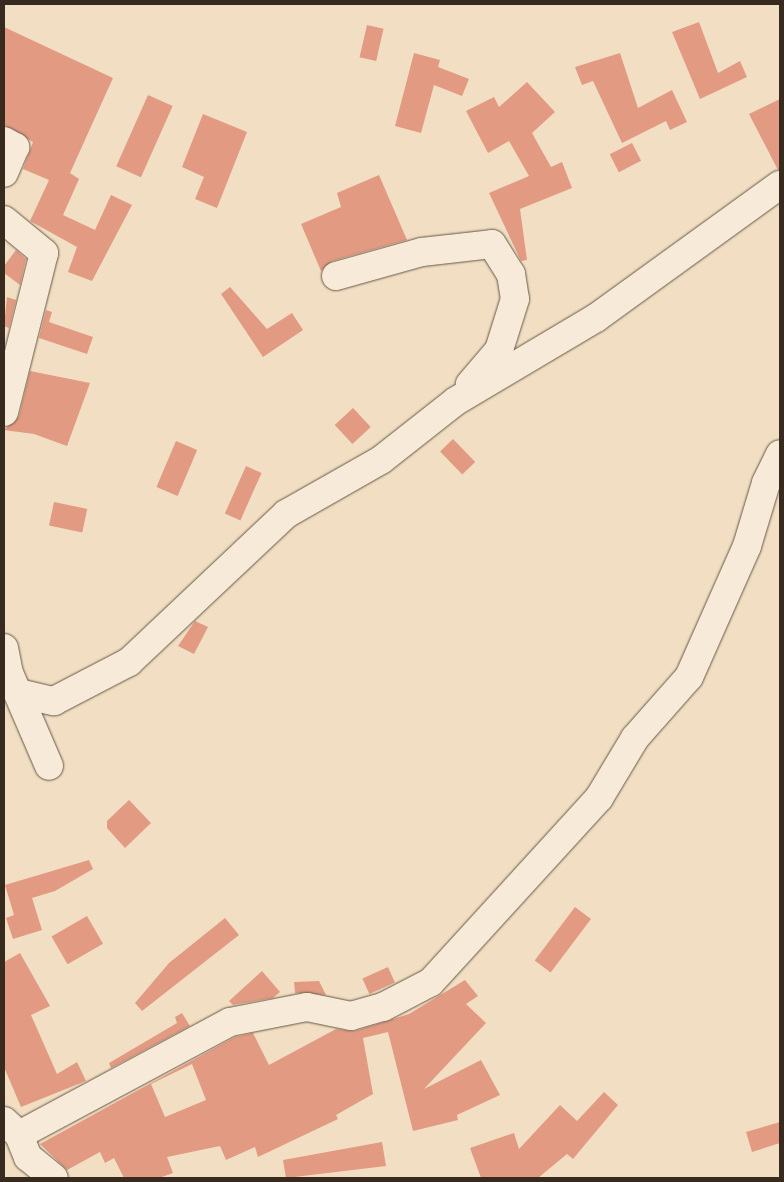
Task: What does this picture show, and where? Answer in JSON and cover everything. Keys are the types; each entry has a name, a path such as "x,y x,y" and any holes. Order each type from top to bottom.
{"street":[{"path":"4,141 15,147 4,173"},
{"path":"18,693 54,700 129,662 286,514 381,460 456,401 596,318 780,185"},
{"path":"4,220 44,253 4,412"},
{"path":"336,276 422,252 492,244 511,274 516,299 510,327 499,350 456,401"},
{"path":"54,1178 28,1156 11,1128 230,1022 307,1007 351,1016 383,1007 431,982 599,798 635,738 689,677 748,546 766,483 780,454"},
{"path":"4,648 18,693 49,766"}],"building":[{"path":"699,22 718,73 740,61 747,77 700,99 672,32"},
{"path":"367,25 384,29 376,61 360,57"},
{"path":"4,27 113,78 70,173 79,179 63,215 95,230 111,195 132,205 92,281 68,272 77,247 30,221 49,180 23,169 33,142 4,125"},
{"path":"414,53 440,60 438,67 469,79 462,96 434,85 421,133 395,126"},
{"path":"620,53 638,108 672,90 687,122 670,130 666,121 622,143 593,81 582,85 575,67"},
{"path":"527,82 555,112 532,133 551,167 562,162 572,188 520,209 527,260 521,261 489,193 529,176 509,141 488,153 466,111 494,97 499,107"},
{"path":"148,95 173,106 141,177 116,166"},
{"path":"780,99 780,170 778,170 749,114"},
{"path":"203,114 247,132 217,208 195,199 204,177 182,167"},
{"path":"632,143 641,161 619,172 610,154"},
{"path":"379,175 407,240 332,261 321,271 301,224 341,207 337,193"},
{"path":"16,250 26,259 20,285 4,273 4,266"},
{"path":"230,287 267,329 292,313 303,330 263,357 221,294"},
{"path":"7,297 16,300 9,328 4,326"},
{"path":"46,310 52,312 49,322 93,337 87,354 39,338"},
{"path":"30,371 90,383 67,446 34,434 4,430 19,416"},
{"path":"353,408 371,427 352,444 335,425"},
{"path":"453,439 475,462 462,475 440,452"},
{"path":"176,441 197,450 178,496 156,487"},
{"path":"246,466 262,473 240,520 225,514"},
{"path":"54,502 87,509 82,533 49,525"},
{"path":"195,621 208,627 194,654 178,646"},
{"path":"129,800 151,823 125,848 107,828 107,821"},
{"path":"89,860 93,869 55,891 32,898 42,930 13,939 6,918 14,915 5,885"},
{"path":"575,907 591,919 551,973 535,961"},
{"path":"87,916 103,944 67,964 51,936"},
{"path":"225,918 239,935 142,1011 135,1003 169,963"},
{"path":"20,953 50,1006 31,1015 57,1074 77,1062 86,1081 21,1107 4,1067 4,962"},
{"path":"388,967 395,983 369,994 362,978"},
{"path":"262,971 280,992 273,998 233,1005 229,1001"},
{"path":"465,980 478,996 466,1004 486,1023 424,1089 481,1060 500,1095 457,1115 458,1120 413,1131 388,1032 363,1038 373,1094 336,1115 338,1119 258,1157 255,1147 226,1160 220,1146 167,1157 173,1173 159,1178 124,1178 114,1158 105,1163 100,1152 67,1170 40,1144 235,1037 253,1033 269,1065 336,1029 355,1031 409,1014","holes":["192,1064 206,1100 165,1117 151,1084"]},
{"path":"319,981 326,995 295,993 294,982"},
{"path":"182,1013 190,1026 111,1068 109,1063 177,1023 175,1017"},
{"path":"604,1092 618,1105 573,1159 567,1154 538,1178 481,1178 470,1148 514,1133 519,1149 560,1105 577,1121"},
{"path":"780,1122 780,1143 752,1152 746,1132"},
{"path":"382,1142 386,1166 286,1178 283,1160"}]}
